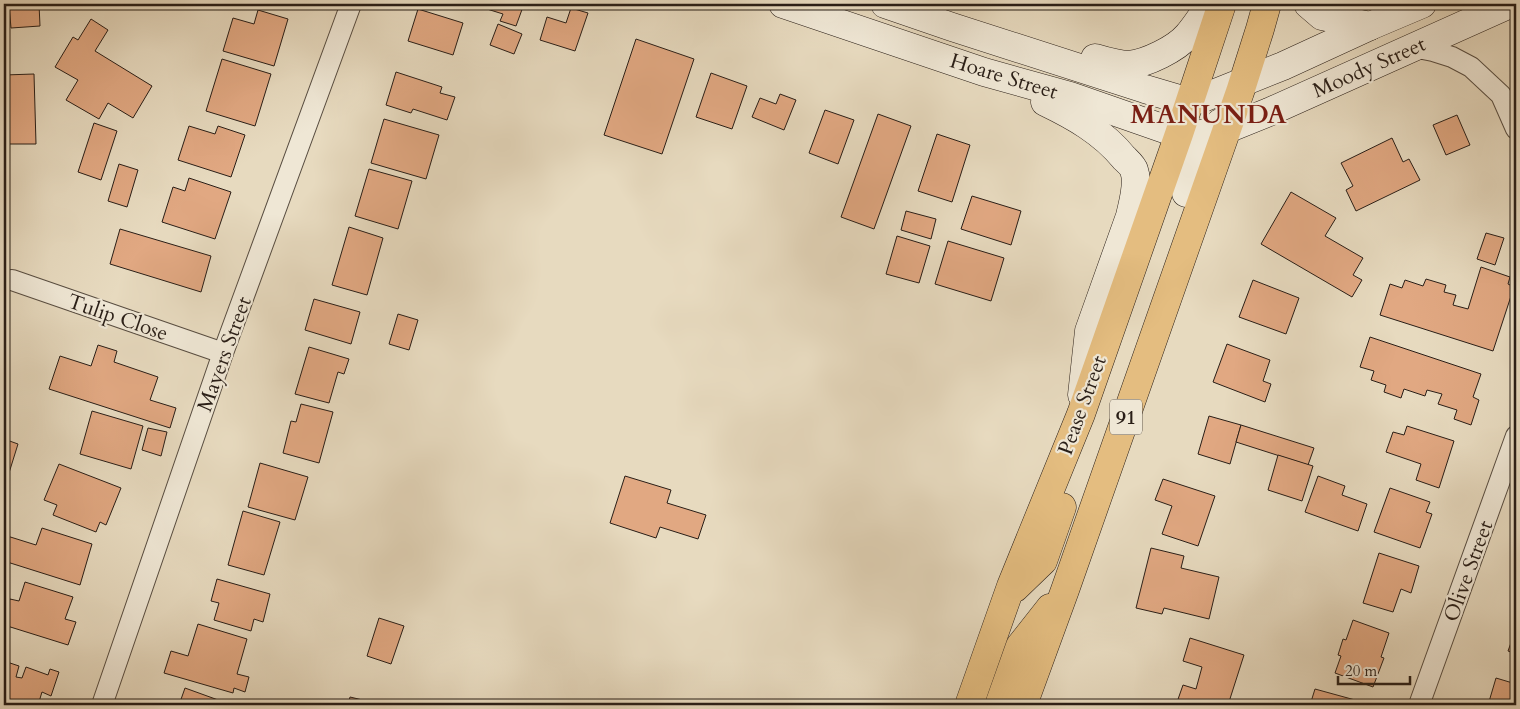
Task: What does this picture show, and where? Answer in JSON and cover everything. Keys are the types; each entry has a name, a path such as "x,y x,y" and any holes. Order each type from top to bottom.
{"main road":[{"name":"Hoare Street","path":"783,4 984,72 1070,96 1218,116"},
{"name":"Hoare Street","path":"885,4 1145,90 1189,102"},
{"path":"952,27 1049,44 1107,62 1129,65 1146,61 1172,48 1187,37 1211,4"},
{"name":"91","path":"1189,102 1222,4"},
{"name":"91","path":"1218,116 1260,29 1267,4"},
{"path":"1308,4 1322,16 1370,26"},
{"name":"Moody Street","path":"1218,116 1293,62 1422,4"},
{"name":"Moody Street","path":"1218,116 1277,109 1510,4"},
{"path":"984,72 1062,110 1082,122 1104,137 1134,169 1134,199 1130,216 1089,332 1081,414"},
{"name":"Moody Street","path":"1189,102 1203,98 1218,116"},
{"name":"Pease Street","path":"1189,102 1218,116"},
{"path":"1008,594 1044,561 1180,191 1218,116"},
{"name":"Pease Street","path":"969,705 1008,594 1081,414 1218,116"},
{"name":"Pease Street","path":"1023,705 1065,590 1218,116"},
{"path":"999,705 1020,646 1065,590"}],"street":[{"name":"Mayers Street","path":"102,705 223,353 351,4"},
{"path":"1413,47 1452,57 1471,67 1501,95 1516,129"},
{"name":"Tulip Close","path":"12,280 223,353"},
{"name":"Olive Street","path":"1419,705 1516,436"}],"building":[{"path":"39,4 40,26 11,28 9,5"},
{"path":"471,4 524,4 516,26 500,21 503,14"},
{"path":"571,8 588,13 575,51 540,40 547,17 566,23"},
{"path":"418,9 463,23 453,55 408,41"},
{"path":"258,10 288,19 274,66 223,51 233,18 254,24"},
{"path":"91,19 108,30 95,51 152,86 133,118 108,103 99,119 66,100 78,80 55,67 73,37 78,40"},
{"path":"498,24 522,34 514,54 490,45"},
{"path":"636,39 694,59 662,154 604,135"},
{"path":"222,59 271,74 255,126 206,111"},
{"path":"396,72 442,87 440,93 455,97 447,120 413,109 411,113 386,105"},
{"path":"711,73 747,86 732,129 696,117"},
{"path":"34,74 36,144 4,144 4,75"},
{"path":"780,94 796,100 784,130 752,117 760,98 776,104"},
{"path":"825,110 854,120 838,164 809,153"},
{"path":"878,114 911,126 874,229 841,217"},
{"path":"1457,115 1470,145 1446,155 1433,125"},
{"path":"384,119 439,135 426,179 371,163"},
{"path":"94,123 117,131 101,180 78,172"},
{"path":"189,126 215,134 218,126 245,135 231,177 178,160"},
{"path":"937,134 970,145 952,202 918,191"},
{"path":"1392,138 1403,162 1409,159 1420,180 1356,211 1346,190 1353,186 1341,163"},
{"path":"119,164 138,170 127,207 108,201"},
{"path":"369,169 412,181 398,229 355,216"},
{"path":"189,178 231,192 215,239 162,222 173,187 185,191"},
{"path":"1291,192 1336,218 1325,236 1363,258 1353,275 1362,280 1352,297 1261,244"},
{"path":"972,196 1021,211 1011,245 961,229"},
{"path":"906,211 936,219 931,239 901,230"},
{"path":"349,227 383,238 367,295 332,285"},
{"path":"120,229 211,256 201,292 110,264"},
{"path":"1486,233 1504,238 1495,265 1477,259"},
{"path":"897,236 930,246 919,283 886,274"},
{"path":"948,241 1004,258 991,301 935,284"},
{"path":"1481,267 1510,277 1508,284 1514,287 1493,351 1380,315 1390,284 1402,288 1405,280 1423,286 1426,279 1446,285 1444,292 1456,295 1453,305 1468,309"},
{"path":"1253,280 1299,298 1286,334 1239,317"},
{"path":"314,299 360,312 351,344 305,330"},
{"path":"398,314 418,320 409,350 389,344"},
{"path":"1370,337 1481,374 1473,397 1479,400 1471,425 1454,419 1457,410 1438,404 1442,394 1427,390 1425,396 1404,389 1401,398 1384,392 1386,385 1371,380 1374,371 1360,367"},
{"path":"1227,344 1270,360 1263,381 1271,384 1265,402 1213,382"},
{"path":"98,345 117,351 114,362 158,377 150,400 176,408 170,428 49,389 60,356 91,366"},
{"path":"309,347 349,359 344,374 338,372 329,403 295,394"},
{"path":"301,404 333,412 319,463 283,453 291,421 296,422"},
{"path":"92,411 143,426 131,469 80,454"},
{"path":"1209,416 1241,425 1230,464 1198,454"},
{"path":"1241,425 1314,448 1308,465 1236,442"},
{"path":"1407,426 1454,441 1439,488 1416,480 1421,464 1386,452 1393,432 1404,435"},
{"path":"148,428 167,432 161,456 142,450"},
{"path":"4,439 18,444 4,489"},
{"path":"1278,455 1313,466 1302,501 1268,490"},
{"path":"260,463 308,477 295,520 248,507"},
{"path":"59,464 121,488 106,525 100,522 96,532 53,515 57,505 44,500"},
{"path":"625,476 671,490 667,503 706,515 698,539 660,527 656,538 610,523"},
{"path":"1318,476 1345,486 1342,495 1367,504 1358,531 1305,512"},
{"path":"1163,479 1215,496 1198,546 1162,534 1172,506 1155,500"},
{"path":"1390,488 1430,502 1426,512 1432,514 1420,548 1374,532"},
{"path":"243,511 280,522 264,575 228,565"},
{"path":"42,528 92,544 80,585 4,561 4,535 36,545"},
{"path":"1151,548 1184,556 1181,568 1219,577 1209,619 1164,608 1162,614 1136,608"},
{"path":"1379,553 1419,566 1411,593 1401,589 1393,612 1363,603"},
{"path":"217,579 270,594 263,622 254,619 251,631 214,620 219,603 211,601"},
{"path":"25,582 73,597 65,619 76,622 68,645 4,625 10,599 19,601"},
{"path":"379,618 404,626 391,664 367,656"},
{"path":"1353,620 1389,633 1381,657 1384,658 1373,687 1335,673 1341,656 1338,655 1343,639 1346,640"},
{"path":"198,624 247,639 237,674 249,677 245,692 234,688 233,693 164,673 171,651 188,656"},
{"path":"1516,629 1516,654 1508,651"},
{"path":"1190,638 1244,655 1228,705 1176,705 1183,685 1196,689 1202,667 1183,661"},
{"path":"4,661 19,666 16,677 22,678 26,667 48,675 50,669 59,672 51,696 42,692 38,705 4,704"},
{"path":"1496,678 1516,684 1516,705 1488,705"},
{"path":"185,688 232,705 179,705"},
{"path":"1315,689 1366,703 1366,705 1310,705"},
{"path":"350,697 375,703 374,705 348,705"}],"district":[{"name":"MANUNDA","path":"1209,114"}]}
